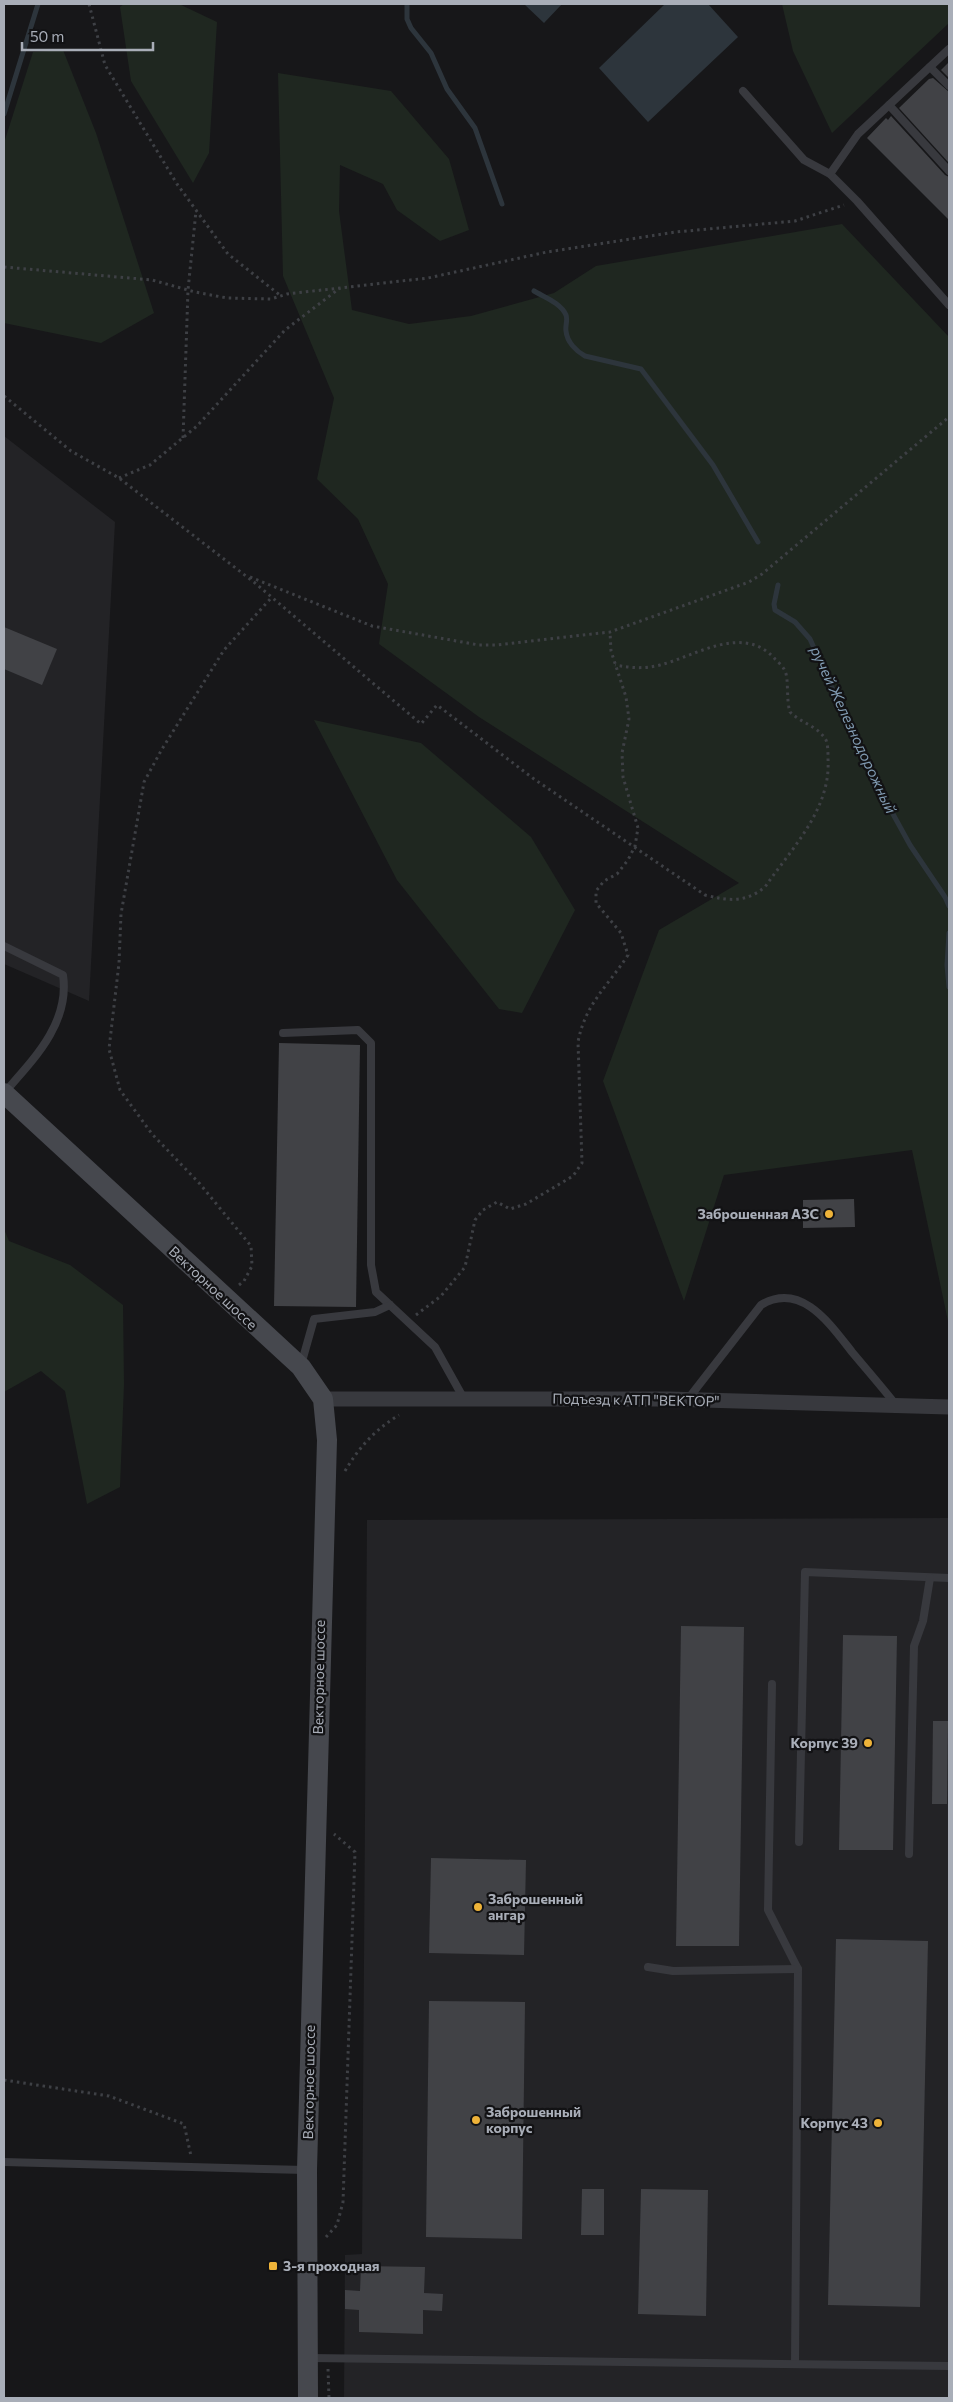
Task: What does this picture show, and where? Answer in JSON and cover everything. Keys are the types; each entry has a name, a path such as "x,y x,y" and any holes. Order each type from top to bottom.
{"main road":[{"name":"Векторное шоссе","path":"4,1093 223,1298 301,1367 323,1398 327,1440 307,2170 308,2398"}],"street":[{"name":"Подъезд к АТП \"ВЕКТОР\"","path":"323,1398 687,1400 949,1407"}],"lane":[{"path":"830,174 858,134 949,49"},
{"path":"930,67 949,86"},
{"path":"743,91 804,160 830,174 857,201 949,305"},
{"path":"889,105 949,171"},
{"path":"4,946 62,975 65,990 56,1025 42,1049 4,1093"},
{"path":"283,1033 358,1030 371,1044 370,1265 376,1292 435,1347 464,1399"},
{"path":"687,1400 761,1305 773,1298 785,1297 802,1303 821,1314 896,1405"},
{"path":"301,1367 314,1319 376,1312 390,1305"},
{"path":"799,1842 805,1572 949,1578"},
{"path":"909,1854 914,1646 923,1621 930,1578"},
{"path":"772,1684 768,1910 798,1969 795,2364"},
{"path":"648,1967 674,1971 798,1969"},
{"path":"4,2162 307,2170"},
{"path":"308,2358 949,2366"}],"path":[{"path":"89,4 105,65 177,184 228,254 281,296"},
{"path":"4,268 152,280 227,298 271,299 281,296 428,278 547,252 676,232 795,221 857,201"},
{"path":"183,438 188,290 196,210"},
{"path":"119,478 150,465 183,438 197,426 285,330 341,288"},
{"path":"4,396 71,451 119,478 272,597 421,724 436,705 534,778 705,895 734,902 747,898 765,887 804,832 823,799 828,780 827,742 814,728 790,712 786,694 785,672 771,654 759,646 740,643 720,644 660,665 634,669 615,665"},
{"path":"244,575 372,626 479,645 496,645 610,632 750,582 839,512 949,417"},
{"path":"223,1298 244,1281 252,1266 251,1246 200,1184 152,1134 120,1090 109,1049 120,963 121,914 144,782 162,748 224,650 272,597"},
{"path":"408,1322 440,1296 465,1267 475,1220 483,1210 497,1202 510,1209 526,1204 573,1176 582,1163 578,1042 581,1024 591,1003 628,955 621,933 596,903 596,892 604,881 617,874 635,846 638,828 623,777 622,753 629,719 626,697 611,651 610,632"},
{"path":"341,1477 354,1456 372,1434 405,1412"},
{"path":"322,2241 337,2225 343,2202 355,1852 331,1832"},
{"path":"4,2080 109,2096 184,2124 193,2166"},
{"path":"328,2358 329,2398"}],"shaded area":[{"path":"124,4 179,4 217,22 209,153 193,183 131,81 120,7"},
{"path":"524,4 562,4 544,23"},
{"path":"665,4 708,4 738,37 648,122 599,68"},
{"path":"782,4 949,4 949,23 832,133 793,51"},
{"path":"63,50 96,133 154,313 101,343 4,323 4,143 33,52"},
{"path":"278,73 391,91 449,159 469,230 440,241 397,210 383,184 340,165 339,211 352,310 409,324 471,316 554,293 596,266 842,224 949,337 949,1326 912,1150 724,1175 684,1301 603,1081 659,930 739,883 479,717 379,644 388,584 358,519 317,479 334,398 283,276"},
{"path":"4,436 115,522 89,1001 4,964"},
{"path":"314,720 421,743 531,837 575,910 522,1013 499,1009 397,880"},
{"path":"4,1229 9,1241 70,1265 123,1305 124,1384 120,1487 87,1504 65,1391 41,1371 4,1392"},
{"path":"949,1518 949,2398 344,2398 345,2255 362,2254 367,1520"}],"building":[{"path":"949,62 949,78 941,70"},
{"path":"933,78 949,92 949,163 899,108 929,79"},
{"path":"891,116 945,175 949,177 949,220 867,138 886,118 888,120"},
{"path":"4,627 57,649 42,685 4,669"},
{"path":"279,1043 360,1045 356,1307 274,1306"},
{"name":"Заброшенная АЗС","path":"854,1199 855,1227 803,1228 803,1200"},
{"path":"681,1626 744,1627 739,1946 676,1946"},
{"name":"Корпус 39","path":"843,1635 897,1636 893,1850 839,1850"},
{"path":"933,1721 948,1721 947,1804 932,1804"},
{"name":"Заброшенный ангар","path":"431,1858 526,1860 524,1955 429,1953"},
{"name":"Корпус 43","path":"836,1939 928,1941 920,2307 828,2305"},
{"name":"Заброшенный корпус","path":"429,2001 525,2002 522,2239 426,2237"},
{"path":"582,2189 604,2189 604,2235 581,2235"},
{"path":"641,2189 708,2190 706,2316 638,2314"},
{"path":"361,2266 425,2267 424,2293 443,2294 442,2311 423,2310 423,2334 359,2332 359,2310 345,2309 345,2290 360,2291"}],"waterway":[{"path":"4,114 38,4"},
{"name":"ручей Железнодорожный","path":"407,4 407,19 411,28 431,53 447,89 475,128 502,204"},
{"name":"ручей Железнодорожный","path":"534,291 564,311 567,317 566,329 568,339 575,349 585,356 641,369 713,465 758,542"},
{"name":"ручей Железнодорожный","path":"778,585 774,604 775,610 795,622 810,639 871,774 910,845 949,906"},
{"name":"ручей Железнодорожный","path":"949,933 947,965 949,987"}],"place":[{"name":"Заброшенная АЗС","path":"829,1214"},
{"name":"Корпус 39","path":"868,1743"},
{"name":"Заброшенный ангар","path":"478,1907"},
{"name":"Заброшенный корпус","path":"476,2120"},
{"name":"Корпус 43","path":"878,2123"},
{"name":"3-я проходная","path":"273,2266"}]}
